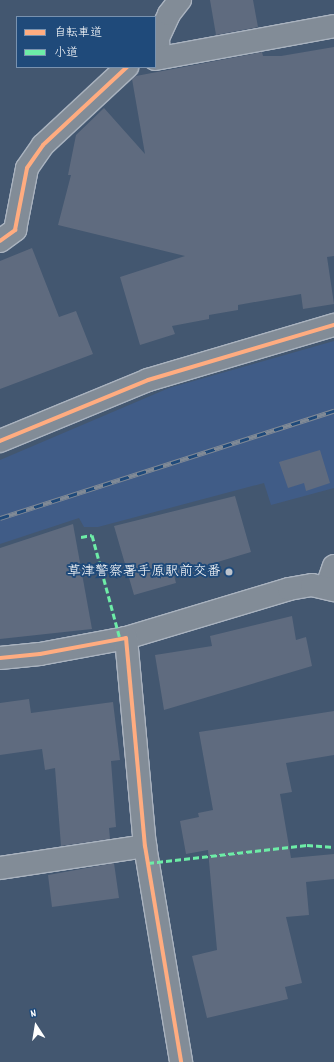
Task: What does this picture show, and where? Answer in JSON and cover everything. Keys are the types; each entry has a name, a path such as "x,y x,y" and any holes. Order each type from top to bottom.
{"street":[{"path":"180,0 169,14 158,38 157,58 334,26"},
{"path":"0,241 15,230 27,168 43,145 126,68"},
{"path":"0,440 148,380 334,325"},
{"path":"0,658 40,654 126,638 289,589 331,588 334,566"},
{"path":"126,638 145,846 182,1062"},
{"path":"0,868 145,846"}],"shaded area":[{"path":"334,341 334,488 271,505 264,483 98,527 84,527 79,518 0,544 0,460 169,388"}],"building":[{"path":"210,0 253,0 258,27 216,35"},
{"path":"334,47 334,256 327,257 334,304 303,309 301,294 238,305 238,310 209,315 209,319 172,326 175,334 140,345 120,277 185,256 58,225 71,175 68,175 76,135 104,108 145,154 132,79 136,76 262,52 263,56 281,56"},
{"path":"32,248 59,317 76,311 93,354 0,389 0,261"},
{"path":"320,450 330,483 306,491 304,483 288,488 279,462"},
{"path":"235,496 251,552 174,575 176,583 134,595 114,526"},
{"path":"73,524 92,629 0,639 0,548"},
{"path":"292,616 296,640 306,637 312,666 164,710 155,655 212,646 210,636"},
{"path":"29,699 31,713 113,702 120,760 111,761 116,827 109,828 110,839 61,846 55,768 45,770 42,749 0,755 0,703"},
{"path":"334,711 334,755 286,763 292,792 280,794 291,858 334,854 334,879 306,882 309,915 286,917 302,983 285,987 288,999 207,1018 192,956 217,950 208,850 186,854 180,821 199,817 198,813 213,810 199,732"},
{"path":"114,863 119,898 52,907 48,875"}],"railway":[{"path":"0,518 334,411"}],"marked path":[{"path":"81,537 92,535 120,639"},
{"path":"148,863 307,845 334,847"}],"cycle path":[{"path":"0,241 15,230 27,168 43,145 126,68"},
{"path":"0,441 148,380 334,325"},
{"path":"0,658 40,654 126,638 145,846 181,1062"}],"place":[{"name":"草津警察署手原駅前交番","path":"229,572"}]}
